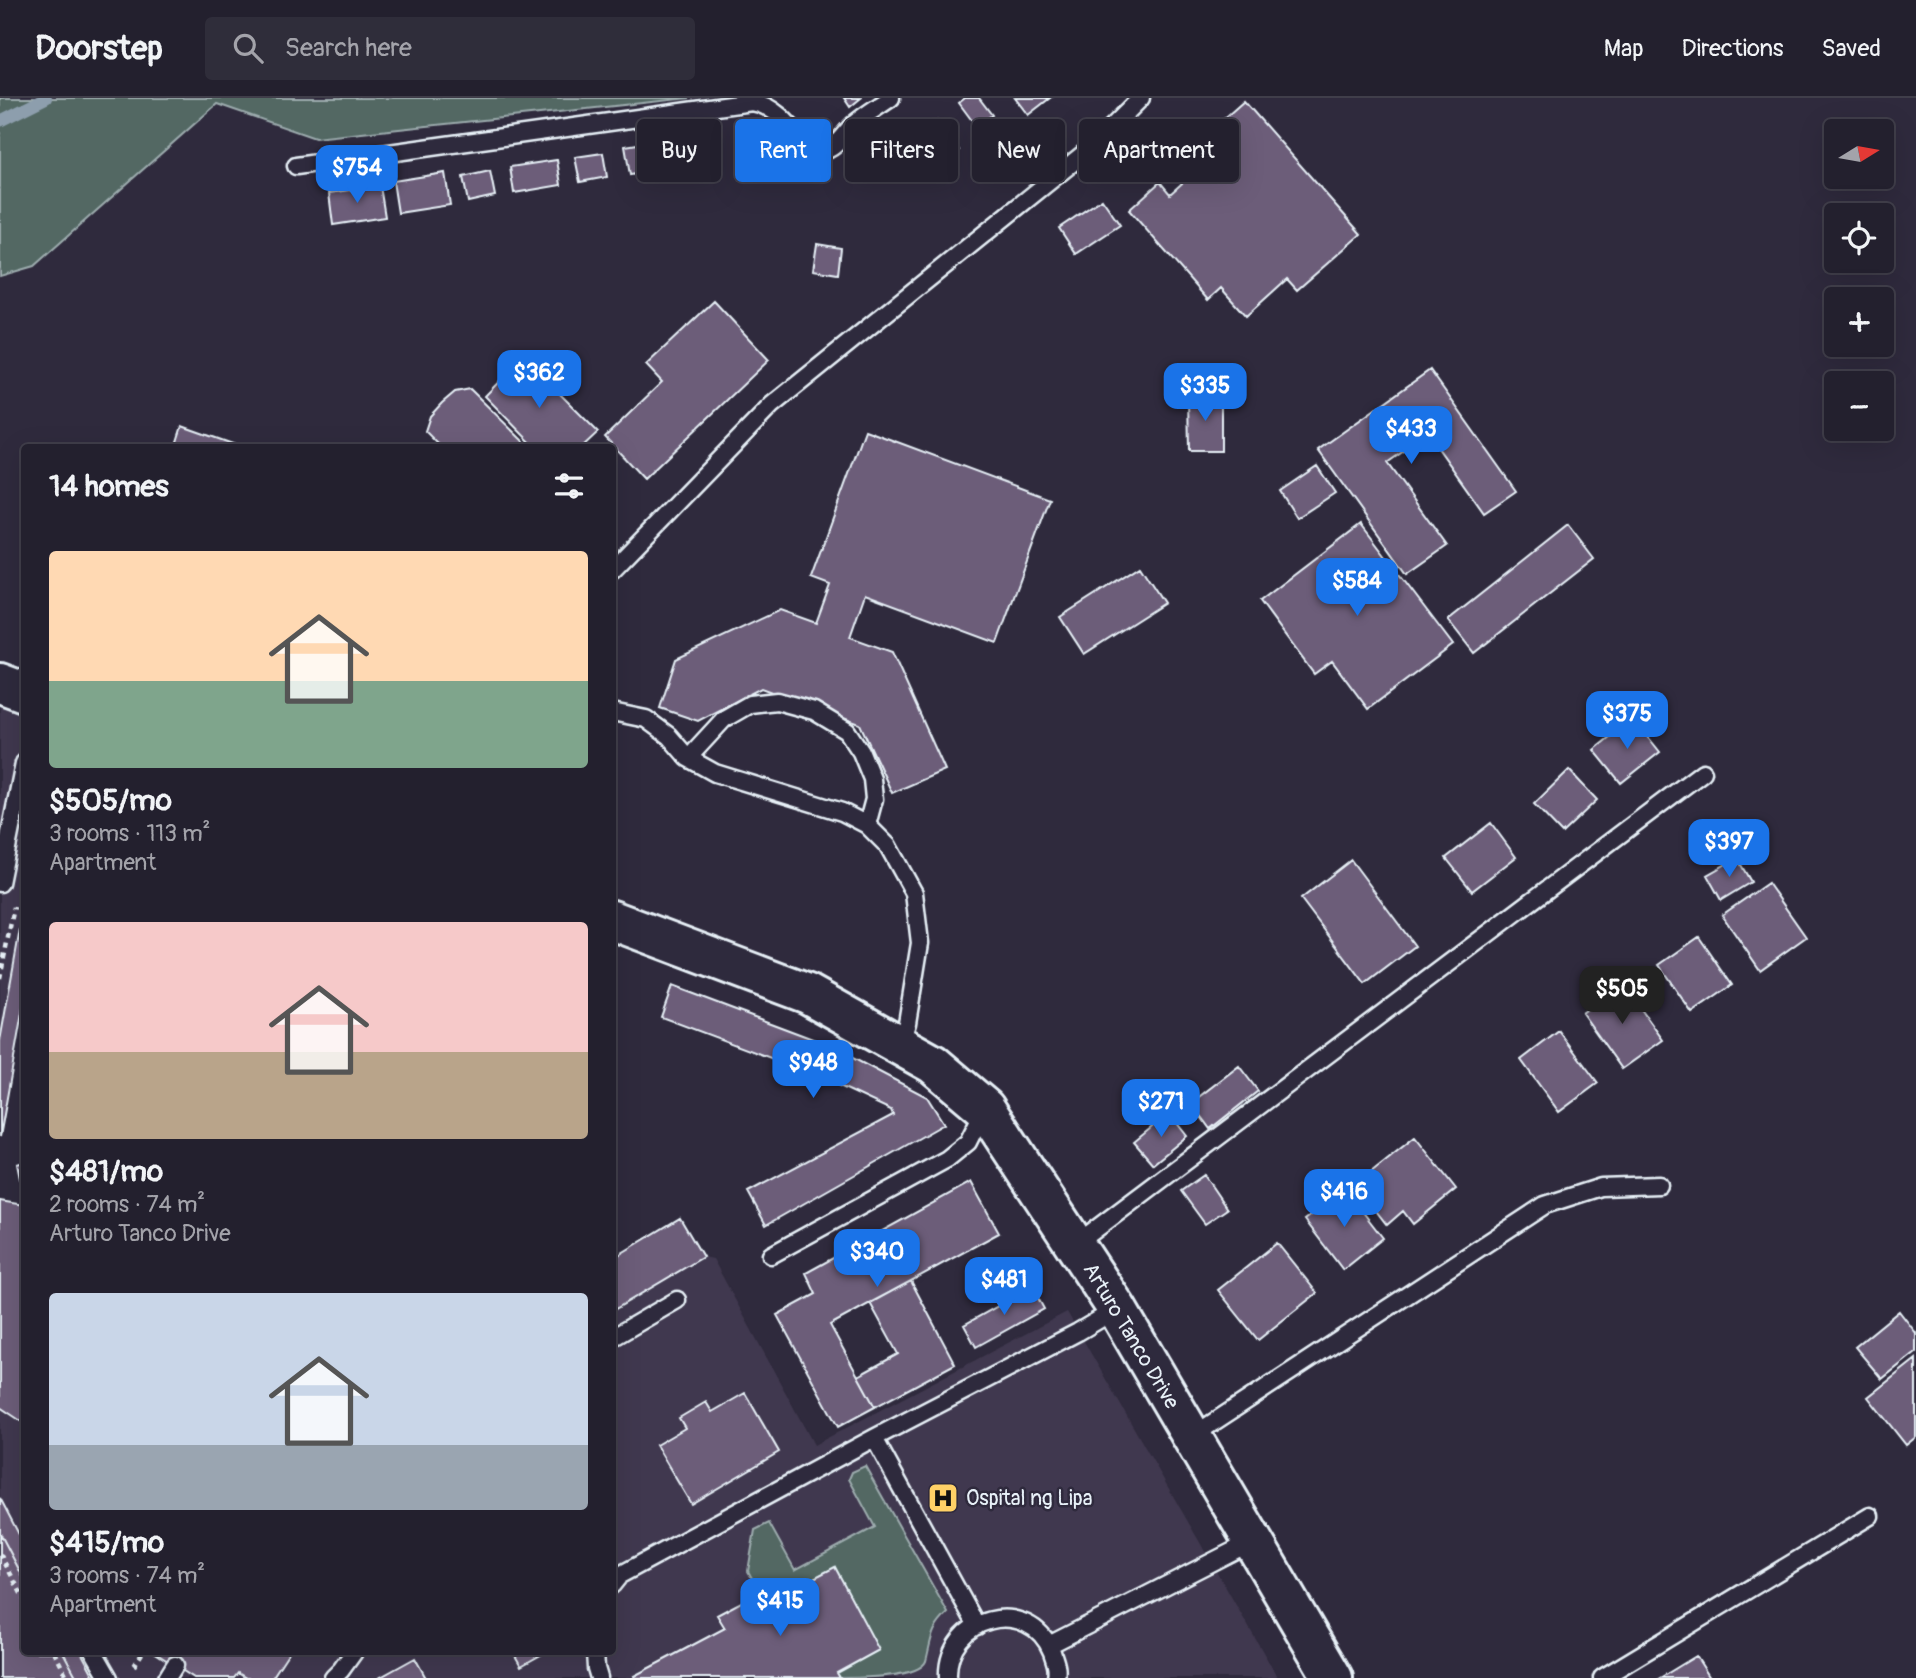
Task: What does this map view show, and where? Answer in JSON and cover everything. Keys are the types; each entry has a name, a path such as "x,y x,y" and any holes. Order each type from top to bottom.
{"street":[{"path":"0,683 21,691"},
{"name":"Arturo Tanco Drive","path":"616,922 808,995 933,1064 985,1108 1117,1309 1334,1678"}],"lane":[{"path":"296,166 752,102 772,109 813,153 824,152 835,145 854,124 891,98"},
{"path":"616,566 772,405 1091,147 1141,98"},
{"path":"688,758 724,719 750,704 777,701 814,711 847,731 861,752 872,779 874,799 867,825"},
{"path":"616,713 646,719 668,736 688,758 715,773 842,811 867,825 888,846 914,893 920,943 907,1023 900,1045"},
{"path":"1076,1244 1703,772"},
{"path":"0,884 21,778"},
{"path":"771,1255 947,1160 968,1142 985,1108"},
{"path":"1191,1438 1545,1205 1601,1187 1659,1185"},
{"path":"616,1336 677,1300"},
{"path":"616,1580 620,1575 1117,1309"},
{"path":"874,1438 977,1626"},
{"path":"1602,1678 1870,1516"},
{"path":"1049,1645 1253,1541"},
{"path":"948,1678 948,1663 962,1635 989,1619 1020,1620 1046,1638 1058,1668 1056,1678"},
{"path":"96,1655 109,1678"},
{"path":"333,1678 352,1655"},
{"path":"595,1655 599,1678"}],"path":[{"path":"0,978 15,902"},
{"path":"0,1554 21,1593"},
{"path":"56,1655 68,1678"}],"shaded area":[{"path":"0,686 21,694 21,1019 0,1137"},
{"name":"Ospital ng Lipa","path":"0,1201 21,1204 21,1655 616,1655 616,1309 703,1257 713,1259 814,1445 1067,1312 1278,1678 0,1678"}],"green space":[{"path":"0,98 689,98 315,138 217,104 34,266 0,276"},
{"path":"865,1466 948,1613 935,1630 926,1661 921,1667 888,1676 840,1678 837,1673 835,1567 766,1603 748,1571 755,1530 769,1523 795,1570 875,1527 849,1479 852,1472"}],"building":[{"path":"844,98 861,98 850,107"},
{"path":"965,98 979,98 992,115 986,119 972,121 959,103"},
{"path":"1015,98 1050,98 1028,115"},
{"path":"1244,101 1361,234 1297,290 1287,279 1246,316 1221,288 1208,300 1129,210 1160,182 1170,194 1183,182 1239,182 1239,119 1224,119"},
{"path":"637,144 637,174 630,175 625,146"},
{"path":"603,153 607,177 580,182 575,157"},
{"path":"557,160 561,185 514,193 510,167"},
{"path":"490,171 495,196 468,202 463,177"},
{"path":"445,173 450,205 398,213 393,181"},
{"path":"380,186 385,217 333,225 329,193"},
{"path":"1102,199 1120,225 1076,254 1059,228"},
{"path":"817,244 841,248 838,274 813,270"},
{"path":"714,301 769,360 644,479 616,449 616,444 612,444 605,437 662,382 646,365"},
{"path":"523,357 598,432 585,444 532,444 485,396"},
{"path":"1430,370 1516,491 1484,513 1428,434 1387,463 1447,546 1407,574 1318,450"},
{"path":"470,389 526,444 438,444 425,431 430,416 455,392"},
{"path":"1221,395 1221,451 1189,451 1188,396"},
{"path":"182,426 233,444 176,444"},
{"path":"865,430 1050,499 997,643 865,594 850,637 892,652 945,770 892,793 860,724 761,688 698,721 660,708 676,659 780,610 816,623 830,585 811,578"},
{"path":"1317,466 1335,493 1297,518 1280,491"},
{"path":"1361,524 1453,645 1368,709 1332,661 1314,674 1260,601"},
{"path":"1568,525 1594,559 1474,653 1448,620"},
{"path":"1140,566 1164,603 1084,654 1060,617"},
{"path":"1633,718 1660,752 1621,783 1594,750"},
{"path":"1569,770 1597,800 1562,833 1534,804"},
{"path":"1491,823 1516,857 1472,891 1446,858"},
{"path":"1737,858 1751,882 1721,900 1707,875"},
{"path":"1351,860 1415,946 1365,984 1301,899"},
{"path":"1768,883 1806,937 1760,970 1722,915"},
{"path":"21,924 21,1019 0,1137 0,1041"},
{"path":"1699,937 1732,985 1692,1013 1659,965"},
{"path":"1623,984 1663,1040 1622,1069 1582,1013"},
{"path":"672,986 826,1044 927,1097 944,1124 766,1225 748,1192 893,1115 891,1110 816,1075 661,1017"},
{"path":"1559,1031 1598,1083 1559,1112 1521,1060"},
{"path":"1239,1066 1258,1091 1210,1129 1191,1103"},
{"path":"1169,1113 1187,1136 1153,1164 1134,1142"},
{"path":"1415,1137 1456,1189 1413,1224 1403,1211 1387,1225 1360,1190 1376,1177 1371,1172"},
{"path":"21,1163 21,1183 17,1164"},
{"path":"1204,1175 1227,1209 1205,1224 1181,1191"},
{"path":"971,1182 999,1233 830,1325 875,1407 838,1427 777,1315 816,1294 806,1273"},
{"path":"1345,1189 1383,1238 1343,1270 1305,1220"},
{"path":"0,1201 21,1204 21,1421 0,1407"},
{"path":"680,1218 703,1257 616,1309 616,1257"},
{"path":"1277,1243 1317,1293 1258,1340 1218,1290"},
{"path":"911,1281 955,1364 875,1407 858,1376 898,1354 870,1303"},
{"path":"1032,1287 1044,1309 976,1347 964,1325"},
{"path":"1899,1311 1916,1333 1916,1352 1882,1379 1855,1347"},
{"path":"1916,1359 1916,1437 1906,1445 1868,1397"},
{"path":"745,1393 779,1452 691,1504 656,1445 685,1428 679,1418 706,1402 712,1412"},
{"path":"0,1498 21,1538 21,1573 0,1533"},
{"path":"0,1533 21,1573 21,1655 65,1655 77,1678 0,1678"},
{"path":"835,1567 879,1650 837,1673 840,1678 635,1678 634,1676 725,1628 717,1615 760,1592 766,1603"},
{"path":"65,1655 83,1655 95,1678 77,1678"},
{"path":"159,1655 287,1655 272,1678 246,1678 238,1673 234,1678 194,1678"},
{"path":"515,1655 541,1655 521,1666"},
{"path":"1696,1656 1710,1678 1660,1678"},
{"path":"415,1658 426,1678 379,1678"}],"waterway":[{"path":"0,121 46,98"}],"place":[{"name":"Ospital ng Lipa","path":"943,1498"}]}
